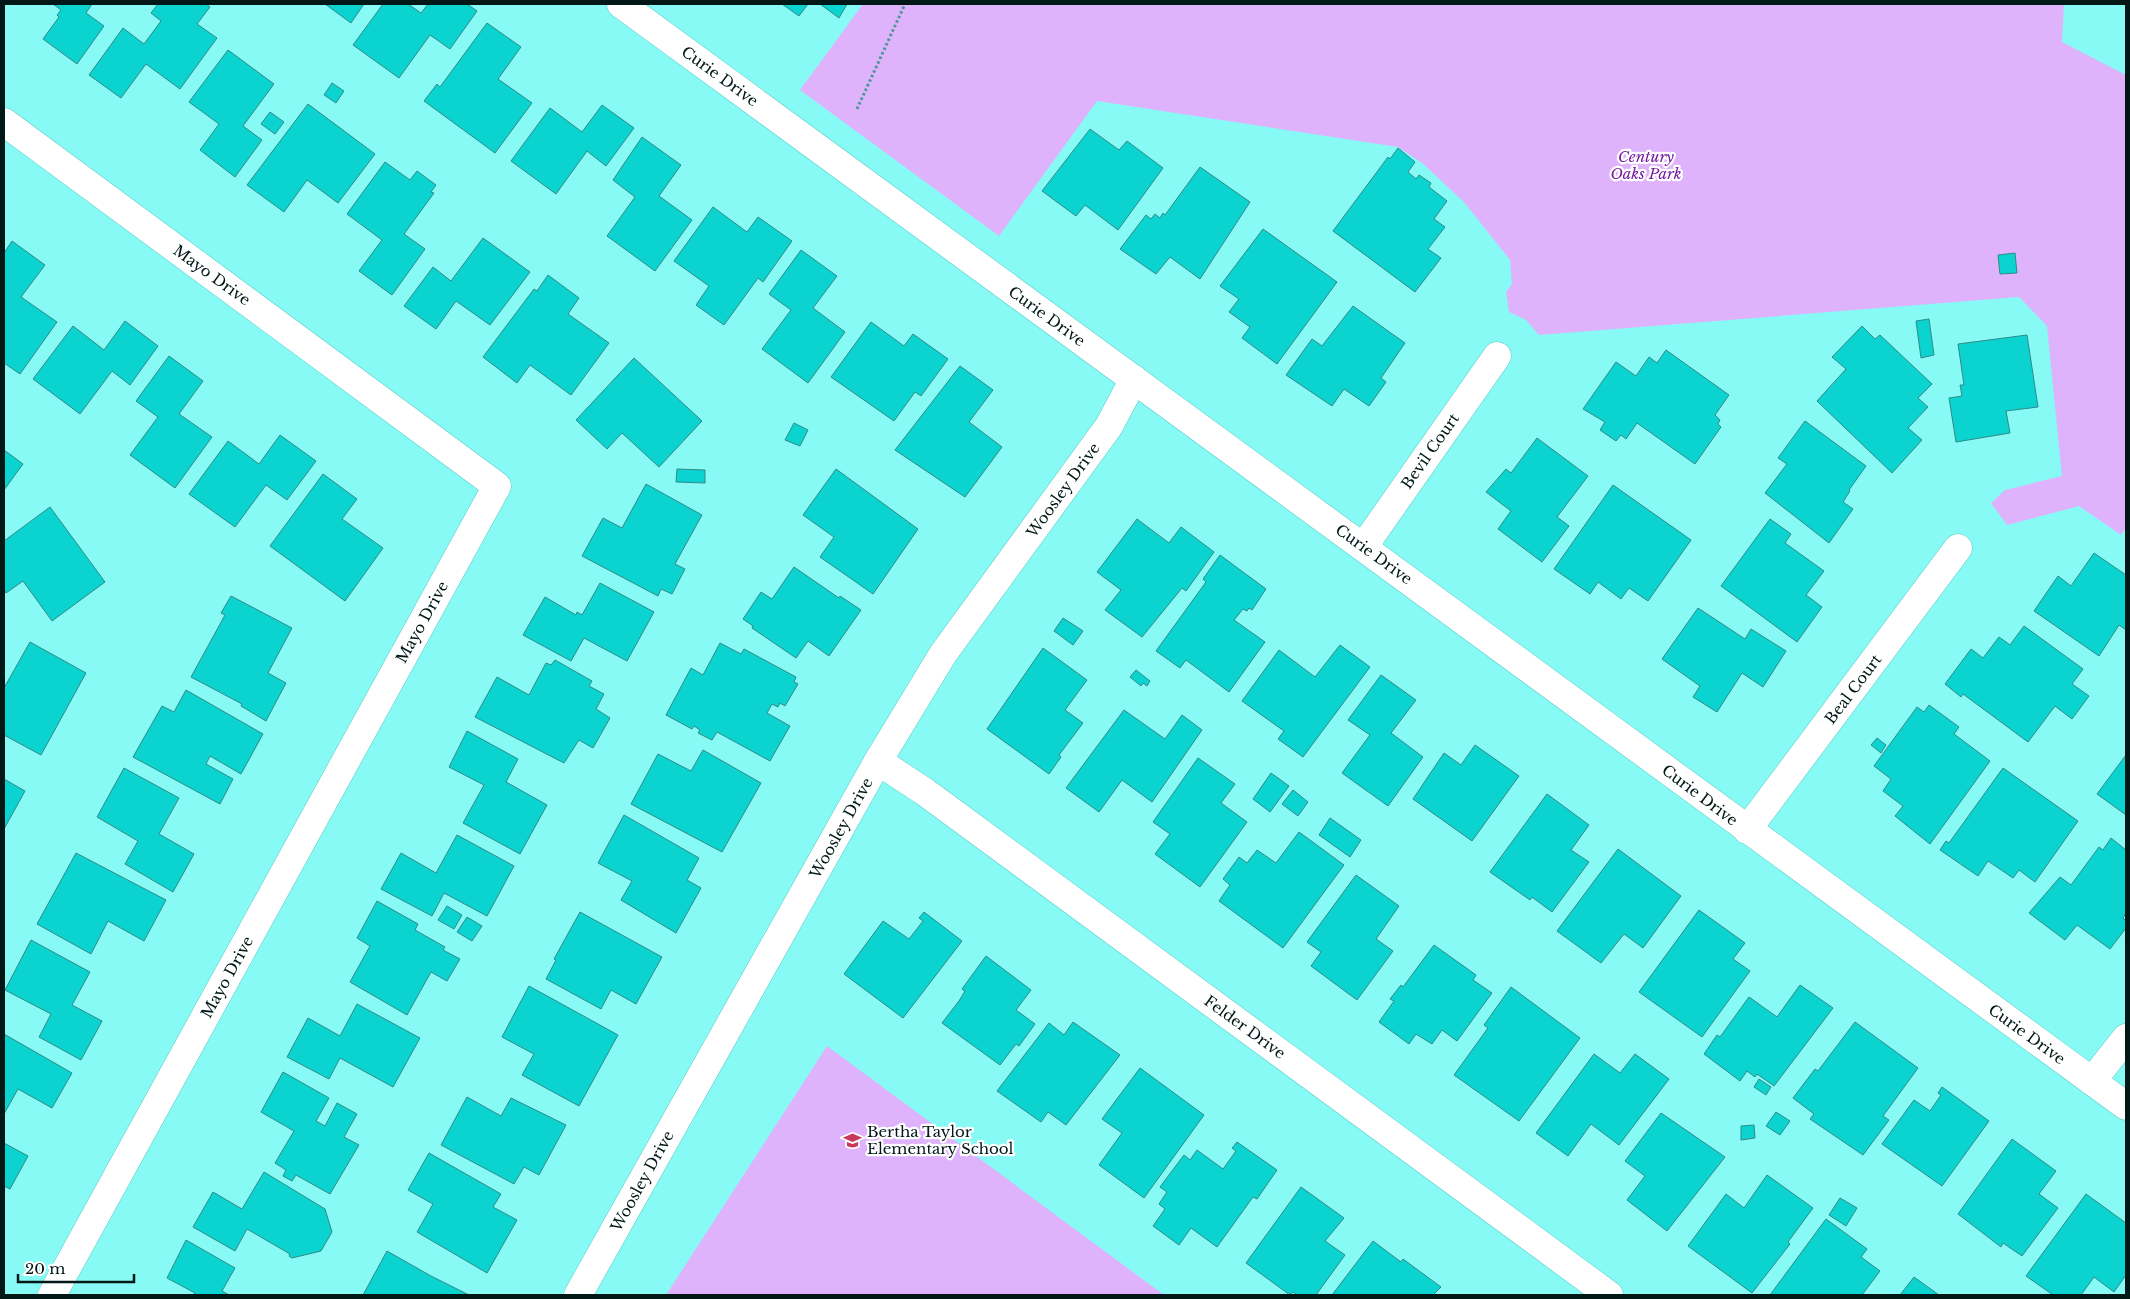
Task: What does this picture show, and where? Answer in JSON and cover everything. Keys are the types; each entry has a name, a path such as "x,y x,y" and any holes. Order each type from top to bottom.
{"street":[{"name":"Curie Drive","path":"621,4 1364,546 1747,830 2126,1106"},
{"name":"Mayo Drive","path":"4,122 497,486 52,1295"},
{"name":"Bevil Court","path":"1364,546 1497,356"},
{"name":"Woosley Drive","path":"578,1295 878,762 943,654 1109,426 1134,379"},
{"name":"Beal Court","path":"1747,830 1958,548"},
{"name":"Felder Drive","path":"878,762 925,792 1610,1295"},
{"path":"2092,1081 2126,1038"}],"path":[{"path":"857,109 905,4"}],"green space":[{"name":"Century Oaks Park","path":"863,4 2064,4 2062,42 2126,75 2126,528 2121,535 2079,506 2007,525 1991,503 2005,490 2062,476 2047,326 2019,297 1539,335 1526,320 1509,312 1506,292 1512,284 1510,260 1464,202 1422,163 1398,147 1097,101 999,236 800,90"},
{"name":"Bertha Taylor Elementary School","path":"827,1046 1164,1295 666,1295"}],"building":[{"path":"53,4 92,4 86,13 104,26 77,64 43,39 59,17 57,15 61,10"},
{"path":"158,4 206,4 210,7 197,24 217,38 180,89 146,64 121,98 89,75 123,28 144,44 161,21 151,13"},
{"path":"325,4 364,4 351,23"},
{"path":"383,4 408,4 421,13 428,4 467,4 477,11 450,49 430,35 399,78 353,45"},
{"path":"782,4 808,4 799,16"},
{"path":"820,4 847,4 839,18"},
{"path":"487,23 521,47 498,79 532,103 495,153 424,101 437,84 440,87"},
{"path":"228,50 274,84 243,126 262,140 235,177 200,150 219,124 189,102"},
{"path":"332,83 344,91 336,103 324,95"},
{"path":"308,104 375,154 338,203 307,180 284,212 247,185"},
{"path":"602,105 634,128 606,166 587,151 556,194 511,161 550,108 582,132"},
{"path":"270,112 284,122 275,134 261,124"},
{"path":"1090,129 1119,150 1127,141 1163,168 1118,230 1085,205 1076,216 1042,191"},
{"path":"642,137 681,165 659,196 692,220 655,271 607,236 635,197 613,180"},
{"path":"1398,148 1415,162 1408,172 1416,179 1419,175 1431,183 1429,187 1447,201 1434,219 1445,227 1428,249 1441,258 1415,292 1333,231 1388,157 1390,159"},
{"path":"385,162 410,180 417,171 436,185 431,192 434,193 404,234 425,249 392,295 359,271 382,240 347,214"},
{"path":"1200,167 1250,202 1200,279 1170,257 1156,274 1120,249 1146,215 1151,219 1155,214 1160,218 1163,213 1165,215"},
{"path":"713,207 747,232 758,217 792,241 763,282 758,278 724,325 696,305 709,286 674,261"},
{"path":"1263,229 1337,282 1277,364 1242,338 1250,327 1229,312 1239,299 1220,286"},
{"path":"483,238 530,272 490,325 456,301 436,329 404,306 433,267 451,281"},
{"path":"12,241 45,265 21,297 57,322 20,374 4,363 4,253"},
{"path":"801,250 837,276 813,308 845,332 808,383 762,349 791,310 769,294"},
{"path":"2015,253 2017,273 2000,274 1998,255"},
{"path":"548,275 579,298 568,314 609,343 571,395 530,365 517,383 483,357 534,289 537,291"},
{"path":"1353,306 1405,343 1381,378 1386,382 1369,406 1344,389 1332,406 1286,375 1312,339 1322,346"},
{"path":"1929,319 1934,355 1921,358 1916,321"},
{"path":"125,321 158,346 130,385 112,371 80,414 33,379 73,326 104,350"},
{"path":"871,322 904,346 913,334 948,359 921,396 915,392 894,421 831,377"},
{"path":"1862,326 1875,339 1880,335 1932,384 1918,398 1928,407 1908,428 1922,440 1892,473 1817,401 1846,369 1832,357"},
{"path":"2027,335 2038,407 2006,411 2010,433 1956,442 1949,398 1962,396 1960,385 1964,385 1958,344"},
{"path":"1666,350 1729,395 1715,415 1720,420 1718,424 1721,427 1695,464 1637,423 1626,439 1621,435 1616,441 1600,430 1605,422 1583,409 1616,362 1636,376 1649,357 1657,363"},
{"path":"169,356 203,381 179,414 212,437 175,488 130,455 158,417 136,401"},
{"path":"634,358 702,421 659,467 622,433 607,449 576,420"},
{"path":"960,366 993,390 969,422 1002,447 965,497 895,450"},
{"path":"1805,421 1866,466 1843,502 1853,509 1829,543 1765,493 1787,464 1778,458"},
{"path":"794,423 808,430 800,446 785,440"},
{"path":"280,435 316,461 287,500 266,485 235,527 189,494 228,441 259,464"},
{"path":"1537,438 1588,476 1557,517 1569,526 1542,562 1498,529 1511,511 1486,492 1506,469 1511,473"},
{"path":"4,450 23,464 4,490"},
{"path":"677,469 705,470 705,483 676,482"},
{"path":"836,469 918,529 873,594 820,557 834,537 803,515"},
{"path":"323,474 357,499 342,519 383,548 345,601 270,546"},
{"path":"646,484 702,515 675,564 685,569 672,594 661,589 658,596 582,556 603,518 622,528"},
{"path":"1613,485 1691,540 1648,601 1629,588 1621,599 1598,582 1590,594 1554,569"},
{"path":"50,507 105,582 52,621 23,581 6,593 4,590 4,541"},
{"path":"1137,519 1169,543 1181,527 1214,552 1186,591 1182,588 1142,637 1105,610 1121,590 1097,572"},
{"path":"1770,519 1791,534 1785,543 1824,571 1806,595 1822,607 1797,642 1721,586"},
{"path":"2094,553 2126,575 2126,630 2119,625 2099,656 2034,611 2058,576 2071,586"},
{"path":"1220,555 1266,589 1252,610 1249,608 1247,611 1243,609 1234,620 1265,642 1229,692 1186,660 1180,668 1156,651 1206,582 1203,579"},
{"path":"794,567 839,598 840,596 861,610 829,656 808,641 796,658 752,628 753,626 743,619 761,592 772,599"},
{"path":"600,583 654,612 627,661 584,638 571,661 523,635 545,597 576,615 577,612 582,615"},
{"path":"231,596 292,628 268,673 286,683 266,721 241,706 242,704 191,677 225,615 221,613"},
{"path":"1698,608 1745,639 1751,629 1786,651 1763,687 1742,673 1717,712 1693,697 1700,686 1662,659"},
{"path":"1063,618 1083,631 1073,645 1054,631"},
{"path":"2024,626 2083,669 2072,684 2089,696 2072,719 2055,706 2028,742 1963,694 1961,697 1945,684 1971,649 1983,658 1999,637 2010,645"},
{"path":"30,642 86,673 41,755 4,735 4,688"},
{"path":"720,643 741,654 744,649 796,677 794,682 798,684 785,706 780,703 778,707 772,704 767,713 790,726 770,761 717,732 712,740 698,733 700,730 694,726 692,729 666,715 691,668 703,675"},
{"path":"1340,645 1370,667 1303,757 1278,739 1284,731 1242,701 1279,650 1315,677"},
{"path":"1043,648 1087,680 1065,710 1083,723 1059,755 1061,757 1049,774 987,729"},
{"path":"555,660 592,681 589,686 604,694 596,709 610,718 593,748 579,740 564,763 475,717 497,677 529,695 546,663 551,665"},
{"path":"1136,670 1150,681 1147,686 1143,683 1141,686 1130,677"},
{"path":"1381,675 1416,700 1391,733 1423,757 1388,806 1342,773 1370,735 1348,720"},
{"path":"186,690 263,734 241,774 210,756 206,764 233,779 220,804 133,757 162,706 174,712"},
{"path":"1929,705 1959,727 1954,734 1990,761 1930,844 1895,816 1903,806 1883,791 1891,779 1874,766 1917,707 1924,712"},
{"path":"1124,710 1165,739 1182,715 1202,730 1152,802 1122,780 1099,812 1066,788"},
{"path":"467,731 518,759 506,782 547,805 520,854 463,823 484,785 449,767"},
{"path":"1877,738 1886,745 1881,753 1871,745"},
{"path":"1475,745 1519,776 1472,841 1413,799 1444,753 1461,765"},
{"path":"703,750 761,783 722,852 631,804 658,754 691,771"},
{"path":"2126,755 2126,815 2097,794"},
{"path":"1198,758 1235,784 1221,803 1247,822 1200,887 1155,854 1170,834 1153,822"},
{"path":"124,768 179,798 159,834 194,854 173,892 125,864 138,841 97,817"},
{"path":"2003,768 2078,821 2035,882 2019,870 2013,878 1988,861 1978,876 1940,850 1946,841 1949,843"},
{"path":"1271,773 1289,786 1270,812 1253,799"},
{"path":"4,779 25,791 4,829"},
{"path":"1293,790 1308,802 1298,816 1282,804"},
{"path":"1547,794 1589,825 1571,850 1589,862 1552,912 1532,897 1530,900 1490,872"},
{"path":"624,815 699,858 687,880 701,888 676,933 621,900 632,881 598,863"},
{"path":"1330,818 1361,840 1350,857 1319,835"},
{"path":"1299,832 1344,865 1283,948 1219,901 1230,885 1223,879 1239,857 1247,863 1257,850 1276,863"},
{"path":"457,835 514,866 487,916 444,893 432,916 381,889 401,853 436,873"},
{"path":"2111,838 2126,850 2126,913 2123,918 2126,921 2126,928 2110,949 2077,925 2065,940 2029,913 2060,877 2071,885 2099,847 2103,850"},
{"path":"1618,849 1681,896 1643,948 1624,934 1601,963 1557,931"},
{"path":"76,853 166,900 144,941 108,921 91,954 37,924"},
{"path":"1356,875 1399,906 1376,939 1393,951 1357,1000 1311,966 1321,952 1307,942"},
{"path":"377,901 418,924 415,930 445,947 443,950 460,959 447,981 431,972 407,1015 350,982 370,946 357,938"},
{"path":"447,906 462,915 454,929 438,920"},
{"path":"1699,910 1745,943 1733,959 1750,971 1702,1037 1639,992"},
{"path":"580,912 662,957 636,1004 611,990 601,1009 546,979 556,960 554,959"},
{"path":"924,912 962,941 903,1018 844,974 883,921 909,939 923,921 919,918"},
{"path":"467,917 482,926 472,941 457,932"},
{"path":"31,940 90,972 72,1005 102,1021 81,1060 39,1037 51,1014 5,990"},
{"path":"1434,945 1476,975 1473,980 1492,993 1457,1041 1442,1030 1432,1044 1416,1034 1409,1044 1379,1022 1394,1001 1390,999 1401,985 1403,987"},
{"path":"986,956 1031,990 1016,1010 1035,1024 1019,1046 1016,1044 1000,1065 942,1023 959,1001 965,991 962,989"},
{"path":"1800,985 1833,1008 1774,1086 1757,1074 1755,1077 1747,1071 1740,1081 1704,1054 1717,1035 1720,1037 1749,997 1777,1017"},
{"path":"529,986 618,1035 579,1106 522,1075 534,1054 502,1037"},
{"path":"1511,987 1580,1038 1519,1121 1454,1075 1488,1028 1484,1025"},
{"path":"357,1004 420,1038 393,1087 340,1058 329,1079 287,1057 308,1018 340,1036"},
{"path":"1073,1022 1120,1055 1066,1125 1048,1112 1041,1122 997,1091 1049,1023 1064,1035"},
{"path":"1855,1022 1918,1068 1883,1116 1889,1120 1863,1155 1810,1119 1814,1114 1793,1098 1815,1069 1818,1071"},
{"path":"4,1034 72,1073 52,1108 18,1089 4,1114"},
{"path":"1594,1054 1620,1073 1635,1054 1669,1079 1619,1145 1591,1124 1568,1156 1536,1133"},
{"path":"1140,1068 1204,1115 1144,1198 1099,1165 1122,1133 1102,1119"},
{"path":"283,1072 329,1098 316,1121 325,1126 337,1103 357,1114 344,1137 359,1145 330,1194 296,1175 292,1181 283,1176 286,1170 275,1163 294,1131 261,1112"},
{"path":"1759,1079 1771,1087 1766,1095 1754,1087"},
{"path":"1942,1087 1989,1121 1942,1186 1882,1144 1914,1100 1930,1111 1941,1095 1938,1093"},
{"path":"467,1097 501,1116 511,1098 566,1125 539,1175 524,1167 514,1184 441,1145"},
{"path":"1776,1112 1790,1121 1780,1135 1766,1126"},
{"path":"1661,1113 1725,1157 1667,1231 1627,1200 1645,1176 1625,1161"},
{"path":"1754,1125 1755,1138 1741,1140 1741,1126"},
{"path":"2012,1139 2056,1171 2039,1194 2058,1208 2022,1256 2003,1243 2001,1247 1958,1214"},
{"path":"1237,1142 1277,1170 1257,1199 1253,1197 1217,1247 1191,1228 1179,1245 1153,1226 1165,1209 1159,1204 1167,1192 1160,1187 1184,1155 1190,1160 1197,1150 1223,1169 1236,1151 1232,1148"},
{"path":"4,1143 28,1156 10,1189 4,1186"},
{"path":"429,1153 501,1194 493,1207 517,1220 487,1273 417,1232 433,1204 408,1190"},
{"path":"264,1172 325,1209 332,1232 321,1251 292,1258 289,1256 290,1254 247,1229 235,1251 193,1227 213,1192 242,1209"},
{"path":"1767,1175 1813,1208 1788,1242 1790,1244 1752,1293 1688,1246 1726,1194 1744,1208"},
{"path":"1301,1187 1344,1218 1325,1241 1345,1255 1316,1295 1297,1295 1293,1292 1290,1295 1246,1263"},
{"path":"2086,1194 2126,1223 2126,1275 2114,1292 2094,1277 2081,1295 2053,1295 2026,1276"},
{"path":"1840,1198 1857,1208 1846,1226 1829,1215"},
{"path":"1826,1219 1867,1249 1861,1257 1880,1271 1862,1295 1770,1295"},
{"path":"186,1240 235,1268 222,1291 229,1295 193,1295 195,1293 167,1278"},
{"path":"1373,1241 1401,1262 1403,1259 1441,1287 1433,1295 1332,1295"},
{"path":"387,1251 431,1276 469,1295 363,1295"},
{"path":"1914,1277 1939,1295 1900,1295"}],"place":[{"name":"Bertha Taylor Elementary School","path":"853,1140"}]}
